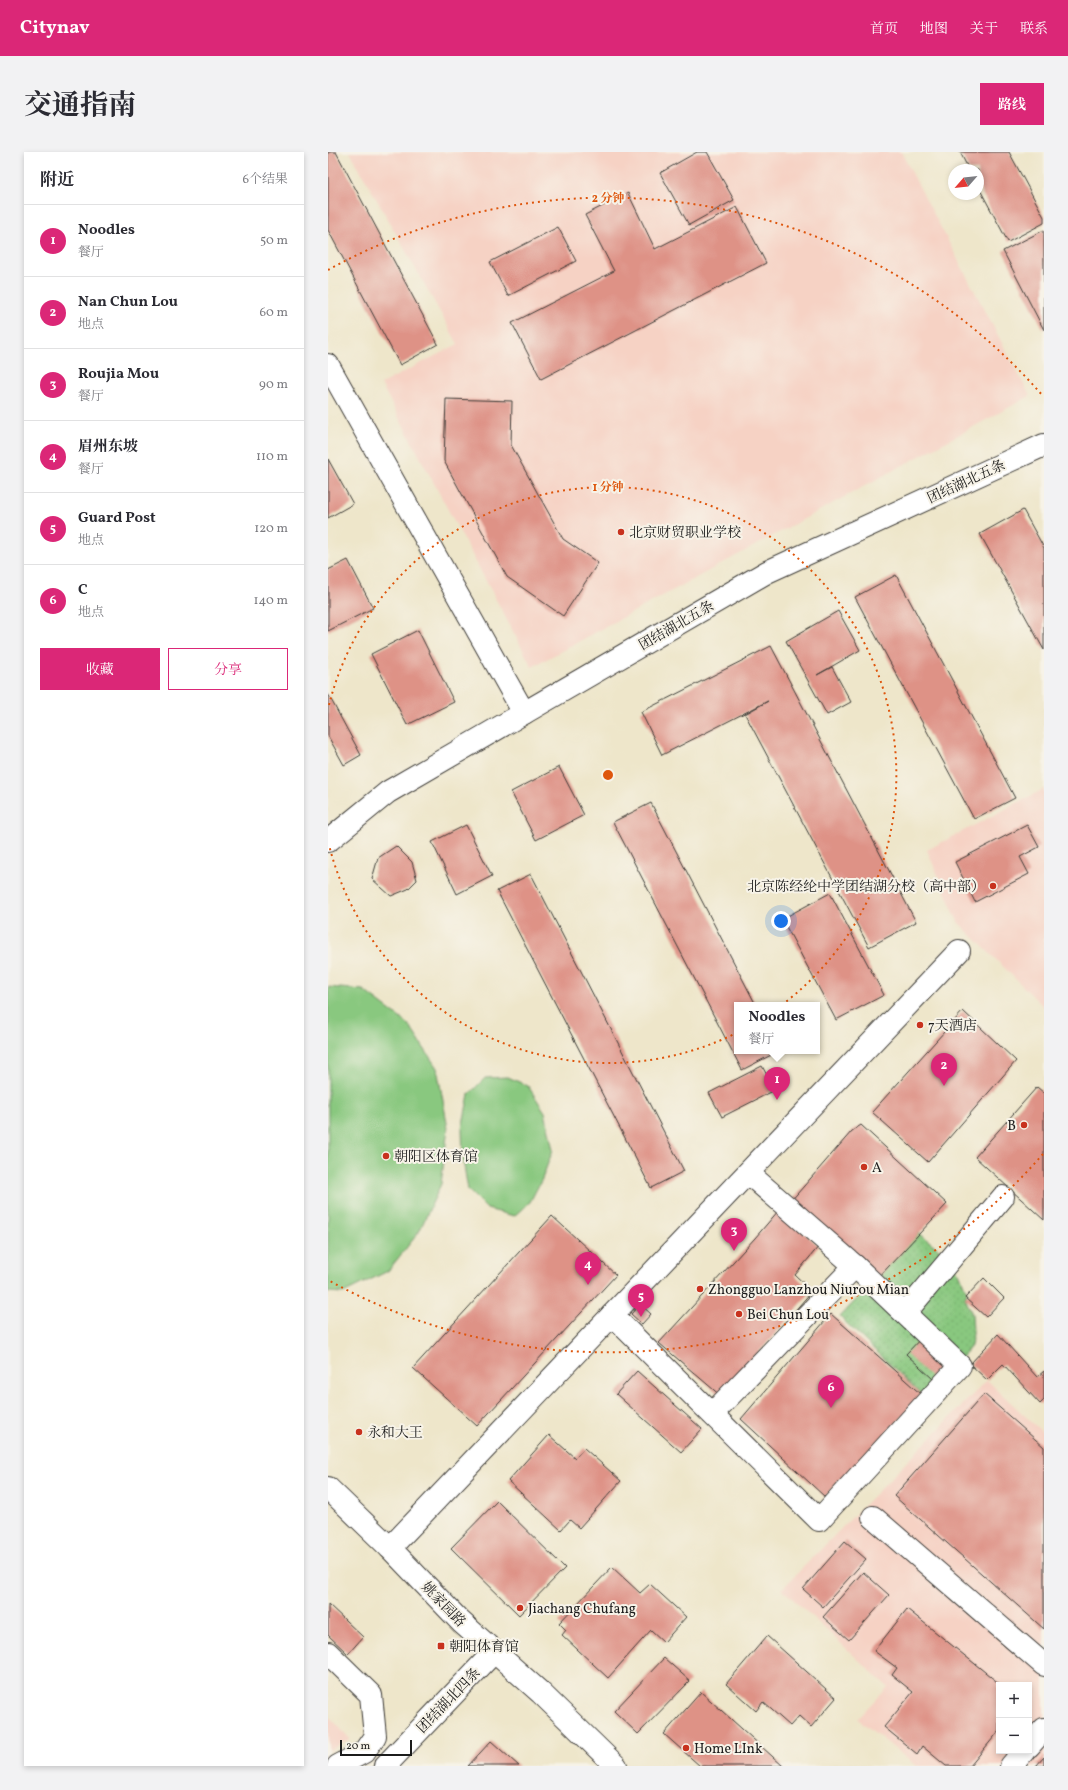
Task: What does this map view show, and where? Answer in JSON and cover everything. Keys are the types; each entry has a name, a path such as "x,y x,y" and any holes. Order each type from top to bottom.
{"street":[{"path":"328,365 524,712"},
{"name":"团结湖北五条","path":"328,841 388,792 767,572 1044,445"},
{"path":"390,1548 959,951"},
{"path":"612,1315 819,1520 960,1366 906,1312 856,1266 748,1173"},
{"path":"906,1312 1003,1197"},
{"path":"712,1414 856,1266"},
{"name":"姚家园路","path":"328,1488 390,1548 461,1622 541,1693 616,1766"},
{"path":"873,1517 1044,1665"},
{"path":"328,1652 371,1695 375,1736 364,1752 338,1766"},
{"name":"团结湖北四条","path":"385,1766 494,1652"},
{"path":"1032,1743 1044,1729"},
{"path":"1011,1766 1021,1754"}],"shaded area":[{"name":"北京财贸职业学校","path":"350,152 901,152 1030,396 532,667 381,384 458,344"},
{"name":"北京陈经纶中学团结湖分校（高中部）","path":"1044,789 1044,1007 958,922 927,850"},
{"path":"987,1380 1044,1434 1044,1766 916,1766 858,1719 888,1687 782,1589"},
{"path":"328,1715 350,1739 328,1751"}],"green space":[{"name":"朝阳区体育馆","path":"328,987 363,990 408,1024 437,1068 448,1128 441,1184 419,1232 388,1271 343,1293 328,1292"},
{"path":"508,1077 528,1086 545,1112 553,1150 542,1179 530,1202 514,1216 487,1209 468,1190 463,1160 462,1129 469,1094 485,1078"},
{"path":"919,1233 951,1259 960,1275 967,1292 965,1298 972,1314 973,1332 971,1346 961,1359 923,1396 840,1317"}],"building":[{"path":"328,152 336,152 438,344 400,365 328,230"},
{"path":"697,152 707,152 734,200 689,225 660,173"},
{"path":"960,152 1009,152 1044,217 1044,223 1008,242 984,197 984,164 966,164"},
{"path":"628,193 655,249 737,207 766,263 541,379 512,323 614,271 585,215"},
{"path":"558,227 576,261 508,296 490,262"},
{"path":"1044,230 1044,330 1003,251"},
{"path":"446,399 512,401 511,445 563,539 598,563 563,616 507,577 444,461"},
{"path":"328,459 353,504 328,518"},
{"path":"1023,510 1044,548 1044,650 980,534"},
{"path":"348,560 373,608 328,631 328,570"},
{"path":"896,575 1015,798 974,819 855,597"},
{"path":"838,611 860,650 817,675 832,667 851,702 827,715 786,641"},
{"path":"418,630 454,702 407,725 371,654"},
{"path":"771,646 916,922 869,947 745,714 768,701 662,755 641,712"},
{"path":"328,694 361,755 344,765 328,736"},
{"path":"559,767 584,815 536,840 511,792"},
{"path":"651,803 754,1002 734,1002 734,1054 773,1054 742,1070 613,822"},
{"path":"466,825 492,876 457,894 432,842"},
{"path":"1027,825 1039,847 1020,857 1029,874 975,902 955,862"},
{"path":"396,846 412,862 417,880 408,889 391,896 372,879 378,858"},
{"path":"531,874 684,1171 651,1188 497,891"},
{"path":"830,893 884,995 836,1020 782,919"},
{"path":"963,1011 1016,1061 928,1162 872,1112"},
{"path":"762,1066 775,1090 722,1117 709,1093"},
{"name":"B","path":"1037,1087 1044,1093 1044,1220 975,1157"},
{"name":"A","path":"861,1125 947,1204 876,1280 790,1202 852,1131"},
{"name":"Bei Chun Lou","path":"779,1210 819,1246 795,1275 812,1291 721,1396 659,1343"},
{"path":"552,1216 616,1275 477,1426 413,1368"},
{"path":"984,1278 1004,1298 986,1317 965,1298"},
{"path":"640,1304 651,1314 642,1324 631,1314"},
{"path":"831,1314 923,1396 825,1497 741,1419"},
{"path":"998,1334 1037,1377 1044,1371 1044,1400 1040,1404 1003,1364 987,1380 970,1364"},
{"path":"924,1335 951,1361 933,1379 906,1354"},
{"path":"637,1371 702,1429 681,1452 616,1394"},
{"path":"984,1394 1044,1447 1044,1629 894,1496"},
{"path":"549,1435 575,1458 584,1448 621,1481 579,1528 570,1520 561,1530 508,1481"},
{"path":"497,1501 565,1568 519,1615 451,1548"},
{"path":"845,1541 866,1559 823,1607 803,1589"},
{"path":"612,1567 640,1593 650,1584 686,1617 664,1642 651,1630 608,1678 562,1635 566,1630 559,1623"},
{"path":"863,1572 889,1595 849,1640 823,1617"},
{"path":"328,1604 363,1637 348,1654 328,1635"},
{"path":"907,1609 997,1682 996,1682 996,1735 970,1766 946,1766 922,1746 917,1754 884,1727 913,1692 892,1675 897,1668 874,1651"},
{"path":"767,1636 836,1698 811,1727 799,1716 790,1726 763,1702 756,1711 726,1684"},
{"path":"664,1658 690,1681 638,1734 614,1711"},
{"path":"701,1692 783,1766 700,1766 664,1734"},
{"path":"491,1741 519,1766 468,1766"},
{"path":"1044,1757 1044,1766 1036,1766"}],"place":[{"name":"北京财贸职业学校","path":"621,532"},
{"name":"北京陈经纶中学团结湖分校（高中部）","path":"993,886"},
{"name":"7天酒店","path":"920,1025"},
{"name":"Nan Chun Lou","path":"944,1086"},
{"name":"Noodles","path":"777,1100"},
{"name":"B","path":"1024,1125"},
{"name":"朝阳区体育馆","path":"386,1156"},
{"name":"A","path":"864,1167"},
{"name":"Roujia Mou","path":"734,1251"},
{"name":"眉州东坡","path":"588,1285"},
{"name":"Zhongguo Lanzhou Niurou Mian","path":"700,1289"},
{"name":"Bei Chun Lou","path":"739,1314"},
{"name":"Guard Post","path":"641,1317"},
{"name":"C","path":"831,1408"},
{"name":"永和大王","path":"359,1432"},
{"name":"Jiachang Chufang","path":"520,1608"},
{"name":"朝阳体育馆","path":"441,1646"},
{"name":"Home LInk","path":"686,1748"}]}
